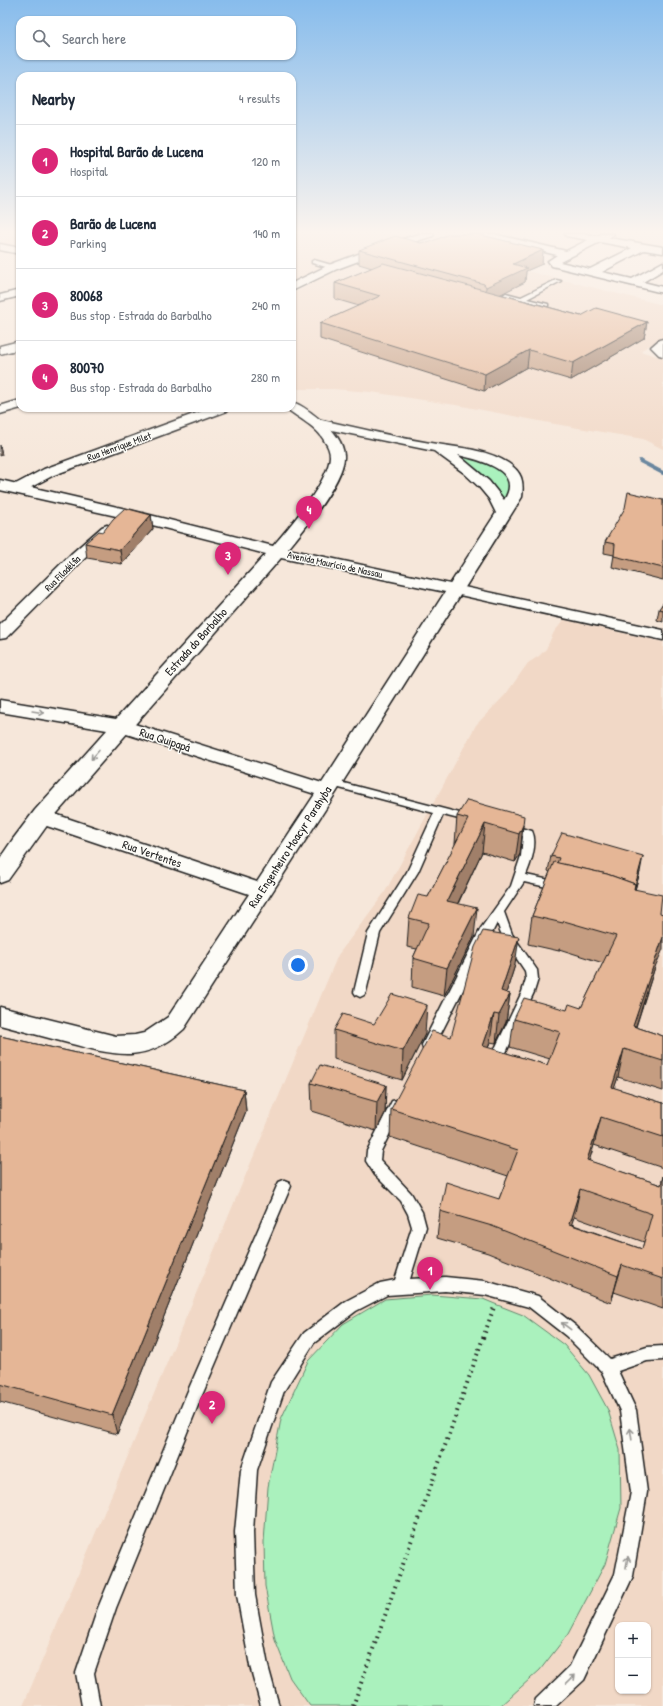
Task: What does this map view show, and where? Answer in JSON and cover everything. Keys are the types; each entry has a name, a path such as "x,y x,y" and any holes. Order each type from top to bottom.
{"main road":[{"name":"Estrada do Barbalho","path":"0,875 42,817 121,726 277,552 311,508 335,470 337,458 336,446 317,423 296,409"},
{"name":"Avenida Maurício de Nassau","path":"6,487 126,514 277,552 455,589 663,635"},
{"name":"Rua Quipapá","path":"0,706 121,726"}],"street":[{"path":"0,350 16,346"},
{"path":"0,410 16,405"},
{"name":"Rua Henrique Milet","path":"6,487 211,412"},
{"name":"Rua Engenheiro Moacyr Parahyba","path":"0,1016 121,1047 138,1045 153,1040 167,1032 176,1023 504,513 511,505 516,494 517,484 515,476 507,468 495,461 481,456 317,423"},
{"name":"Rua Engenheiro Moacyr Parahyba","path":"439,448 469,470 484,484 495,497 504,513"},
{"name":"Rua Filadélfia","path":"0,634 77,557 126,514"},
{"name":"Rua Quipapá","path":"121,726 329,787"},
{"name":"Rua Vertentes","path":"42,817 262,891"}],"lane":[{"path":"329,787 484,822"},
{"path":"360,992 374,933 412,872 440,811"},
{"path":"424,1053 487,928 516,887 526,863 529,842 528,834 499,826"},
{"path":"520,877 569,889"},
{"path":"496,1057 528,992 532,979 531,970 507,935 498,911"},
{"path":"401,1286 419,1227 415,1212 406,1197 380,1171 373,1161 374,1151 402,1095"},
{"path":"91,1706 85,1673 107,1608 195,1393 284,1186"},
{"path":"270,1706 258,1666 246,1595 244,1532 249,1470 277,1387 309,1338 351,1306 385,1288 445,1284 485,1288 532,1302 571,1331 608,1367 628,1410 639,1492 624,1576 577,1673 543,1706"},
{"path":"608,1367 648,1354 663,1354"}],"path":[{"path":"353,1706 499,1292"}],"shaded area":[{"path":"296,314 663,314 663,337 640,351 663,358 663,449 643,439 462,406 371,392 333,389 296,389"},
{"path":"564,620 663,642 663,1706 23,1706 338,955 385,892 476,725 506,694 528,663 539,656 546,649 554,632"}],"green space":[{"path":"450,451 468,453 506,471 509,480 509,491 502,503"},
{"path":"432,1295 483,1299 523,1315 564,1345 589,1375 608,1410 620,1450 621,1508 605,1564 568,1634 540,1670 500,1706 310,1706 290,1678 275,1640 265,1586 264,1542 268,1487 281,1419 308,1361 343,1324 385,1299"}],"building":[{"path":"341,314 572,314 581,316 585,314 616,314 647,322 573,363 529,350 485,374 320,323"},
{"path":"628,492 663,500 663,568 614,556 615,544 605,542 625,508"},
{"path":"125,508 151,515 120,550 85,543 99,531 103,532 113,519"},
{"path":"663,603 663,610 659,609"},
{"path":"467,800 524,816 523,825 519,834 485,824 447,901 477,908 447,968 413,958 429,923 409,918 418,895 428,897 468,819 457,816"},
{"path":"562,833 643,856 635,886 635,884 607,874 557,863 559,858 551,856"},
{"path":"554,862 607,874 635,884 634,889 662,895 660,913 663,914 663,937 633,1026 663,1036 663,1061 624,1049 612,1087 663,1103 663,1137 601,1117 587,1160 661,1185 663,1176 663,1279 622,1265 618,1276 492,1226 440,1211 446,1182 499,1199 518,1150 391,1109 432,1031 451,1037 475,947 483,931 519,937 501,991 510,994 499,1015 494,1014 483,1046 547,1065 560,1032 514,1019 524,998 567,1010 569,1004 581,1008 616,936 564,921 563,923 532,916","holes":["580,1189 652,1214 642,1249 569,1224"]},
{"path":"392,994 427,1005 403,1051 334,1030 343,1014 374,1024"},
{"path":"0,1036 244,1090 112,1415 0,1384"},
{"path":"320,1065 386,1085 377,1102 311,1083"}],"waterway":[{"path":"640,461 663,473"}],"place":[{"name":"80070","path":"309,529"},
{"name":"80068","path":"228,575"},
{"name":"Hospital Barão de Lucena","path":"430,1290"},
{"name":"Barão de Lucena","path":"212,1424"}]}
